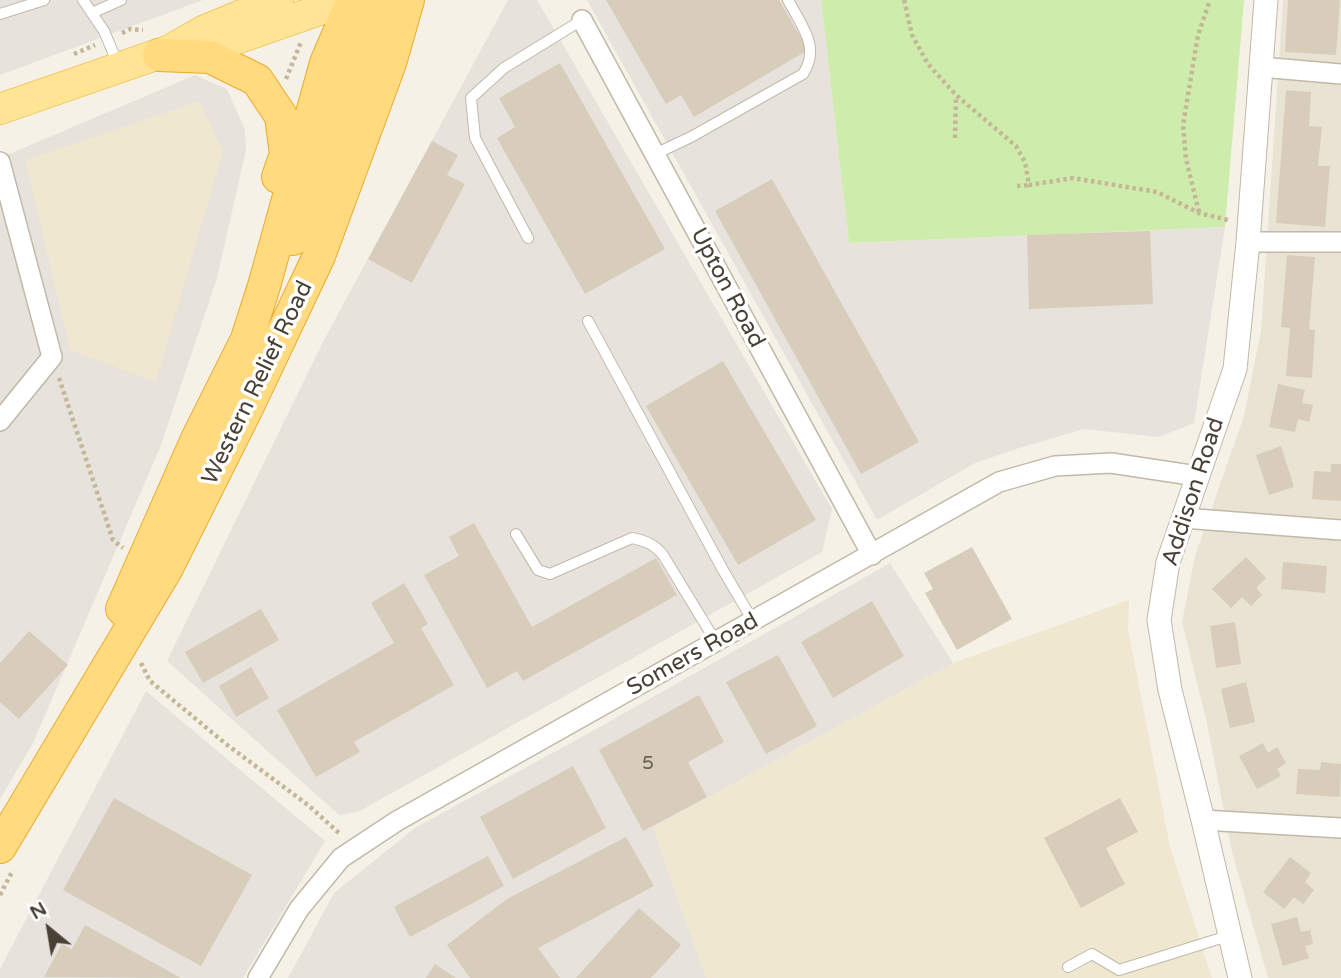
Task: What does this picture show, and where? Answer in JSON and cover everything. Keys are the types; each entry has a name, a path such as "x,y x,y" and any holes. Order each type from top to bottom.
{"highway":[{"name":"Western Relief Road","path":"8,856 61,746 197,439 247,339 326,63 350,0"},
{"path":"247,339 310,202 348,95 377,0"},
{"name":"Western Relief Road","path":"61,746 167,568 248,407 313,269 390,63 408,0"},
{"path":"165,52 211,57 243,72 257,80 281,116 286,154 251,261 247,339"}],"main road":[{"path":"0,109 165,52 203,31 278,0"},
{"path":"165,52 216,46 350,0"}],"street":[{"name":"Addison Road","path":"1240,978 1170,690 1159,620 1168,562 1235,369 1249,233 1266,0"},
{"name":"Upton Road","path":"582,20 872,555"},
{"path":"1261,67 1341,74"},
{"path":"0,162 52,357 0,421"},
{"path":"1249,233 1341,242"},
{"name":"Somers Road","path":"258,978 299,909 341,858 397,821 999,482 1055,466 1111,463 1197,476"},
{"path":"1183,518 1341,530"},
{"path":"1203,820 1341,828"}],"lane":[{"path":"0,14 44,0"},
{"path":"83,0 104,31 120,67"},
{"path":"92,13 121,0"},
{"path":"655,154 691,137 803,74 811,62 812,47 788,0"},
{"path":"528,238 475,138 471,97 504,68 582,20"},
{"path":"588,321 753,621"},
{"path":"516,534 538,570 550,574 632,538 646,541 663,555 716,642"},
{"path":"1068,967 1092,954 1119,970 1231,935"}],"path":[{"path":"904,0 912,35 928,64 956,95 1016,146 1025,162 1030,185"},
{"path":"1199,213 1186,159 1183,125 1198,35 1210,0"},
{"path":"955,138 956,95"},
{"path":"1017,186 1073,178 1157,192 1249,233"},
{"path":"52,357 113,540 116,545 132,552"},
{"path":"139,658 150,681 226,744 308,805 356,848"},
{"path":"0,895 8,856"}],"shaded area":[{"path":"0,0 203,0 0,75"},
{"path":"508,0 537,0 832,509 822,552 358,812 339,815 167,661 325,338"},
{"path":"587,0 821,0 849,243 1225,227 1194,423 1159,437 1084,429 1016,449 975,463 877,520"},
{"path":"1283,0 1341,0 1341,978 1268,978 1232,852 1206,719 1182,622 1195,556 1244,416 1261,331"},
{"path":"195,75 227,89 245,130 246,150 217,278 161,445 33,743 0,799 0,158"},
{"path":"199,101 223,151 156,382 70,350 25,160"},
{"path":"890,563 953,663 653,828 706,978 288,978 334,893 415,828"},
{"path":"1129,600 1128,629 1170,847 1212,978 706,978 653,828 953,663"},
{"path":"146,691 325,841 243,978 0,978 0,969"}],"green space":[{"path":"821,0 1244,0 1225,227 849,243"}],"building":[{"path":"606,0 779,0 808,50 694,117 681,95 666,104"},
{"path":"1288,0 1340,0 1336,55 1285,52"},
{"path":"560,63 665,249 585,294 497,138 515,127 499,98"},
{"path":"1286,90 1311,92 1309,126 1322,127 1318,166 1330,166 1325,227 1276,223"},
{"path":"432,141 458,155 447,175 465,184 412,283 368,259"},
{"path":"772,179 919,442 861,474 715,211"},
{"path":"1150,231 1153,304 1029,309 1027,235"},
{"path":"1287,255 1315,257 1309,329 1315,330 1312,378 1286,376 1290,328 1281,327"},
{"path":"723,361 816,520 738,565 646,406"},
{"path":"1278,384 1305,390 1302,403 1313,405 1309,422 1298,419 1295,432 1269,427"},
{"path":"1281,446 1294,487 1269,495 1256,455"},
{"path":"1331,464 1341,464 1341,501 1312,499 1314,471 1331,472"},
{"path":"474,523 532,627 656,558 677,595 523,681 517,671 487,688 424,575 459,556 449,537"},
{"path":"972,547 1012,619 957,650 925,593 933,589 924,573"},
{"path":"1246,557 1266,578 1256,588 1262,595 1251,606 1242,597 1231,608 1212,589"},
{"path":"1283,562 1327,566 1325,593 1281,589"},
{"path":"404,583 428,624 421,628 454,685 354,742 360,752 316,777 277,710 394,643 371,603"},
{"path":"872,601 904,656 833,698 801,642"},
{"path":"261,609 279,640 203,683 185,652"},
{"path":"1235,622 1241,664 1216,668 1210,626"},
{"path":"29,631 68,665 19,719 0,702 0,663"},
{"path":"778,655 817,726 766,754 726,682"},
{"path":"251,667 269,698 236,717 219,686"},
{"path":"1246,682 1255,722 1230,728 1221,689"},
{"path":"699,695 724,742 688,762 707,797 643,831 599,750"},
{"path":"1263,743 1268,753 1277,747 1286,763 1277,769 1281,776 1257,789 1239,756"},
{"path":"1321,762 1341,764 1340,797 1296,794 1298,769 1320,770"},
{"path":"573,766 606,828 513,879 480,817"},
{"path":"114,798 252,875 201,966 63,890"},
{"path":"1120,798 1138,832 1106,848 1125,884 1081,908 1044,838"},
{"path":"626,837 654,886 538,948 560,978 470,978 447,945 507,899"},
{"path":"488,856 504,886 410,937 394,907"},
{"path":"1290,857 1311,873 1305,882 1314,890 1303,904 1294,897 1284,909 1263,892"},
{"path":"639,908 681,945 651,978 576,978"},
{"path":"1297,917 1301,932 1310,930 1313,944 1305,946 1309,958 1283,966 1271,924"},
{"path":"85,925 181,978 44,977 62,944 72,949"},
{"path":"435,964 456,978 426,978"}]}
